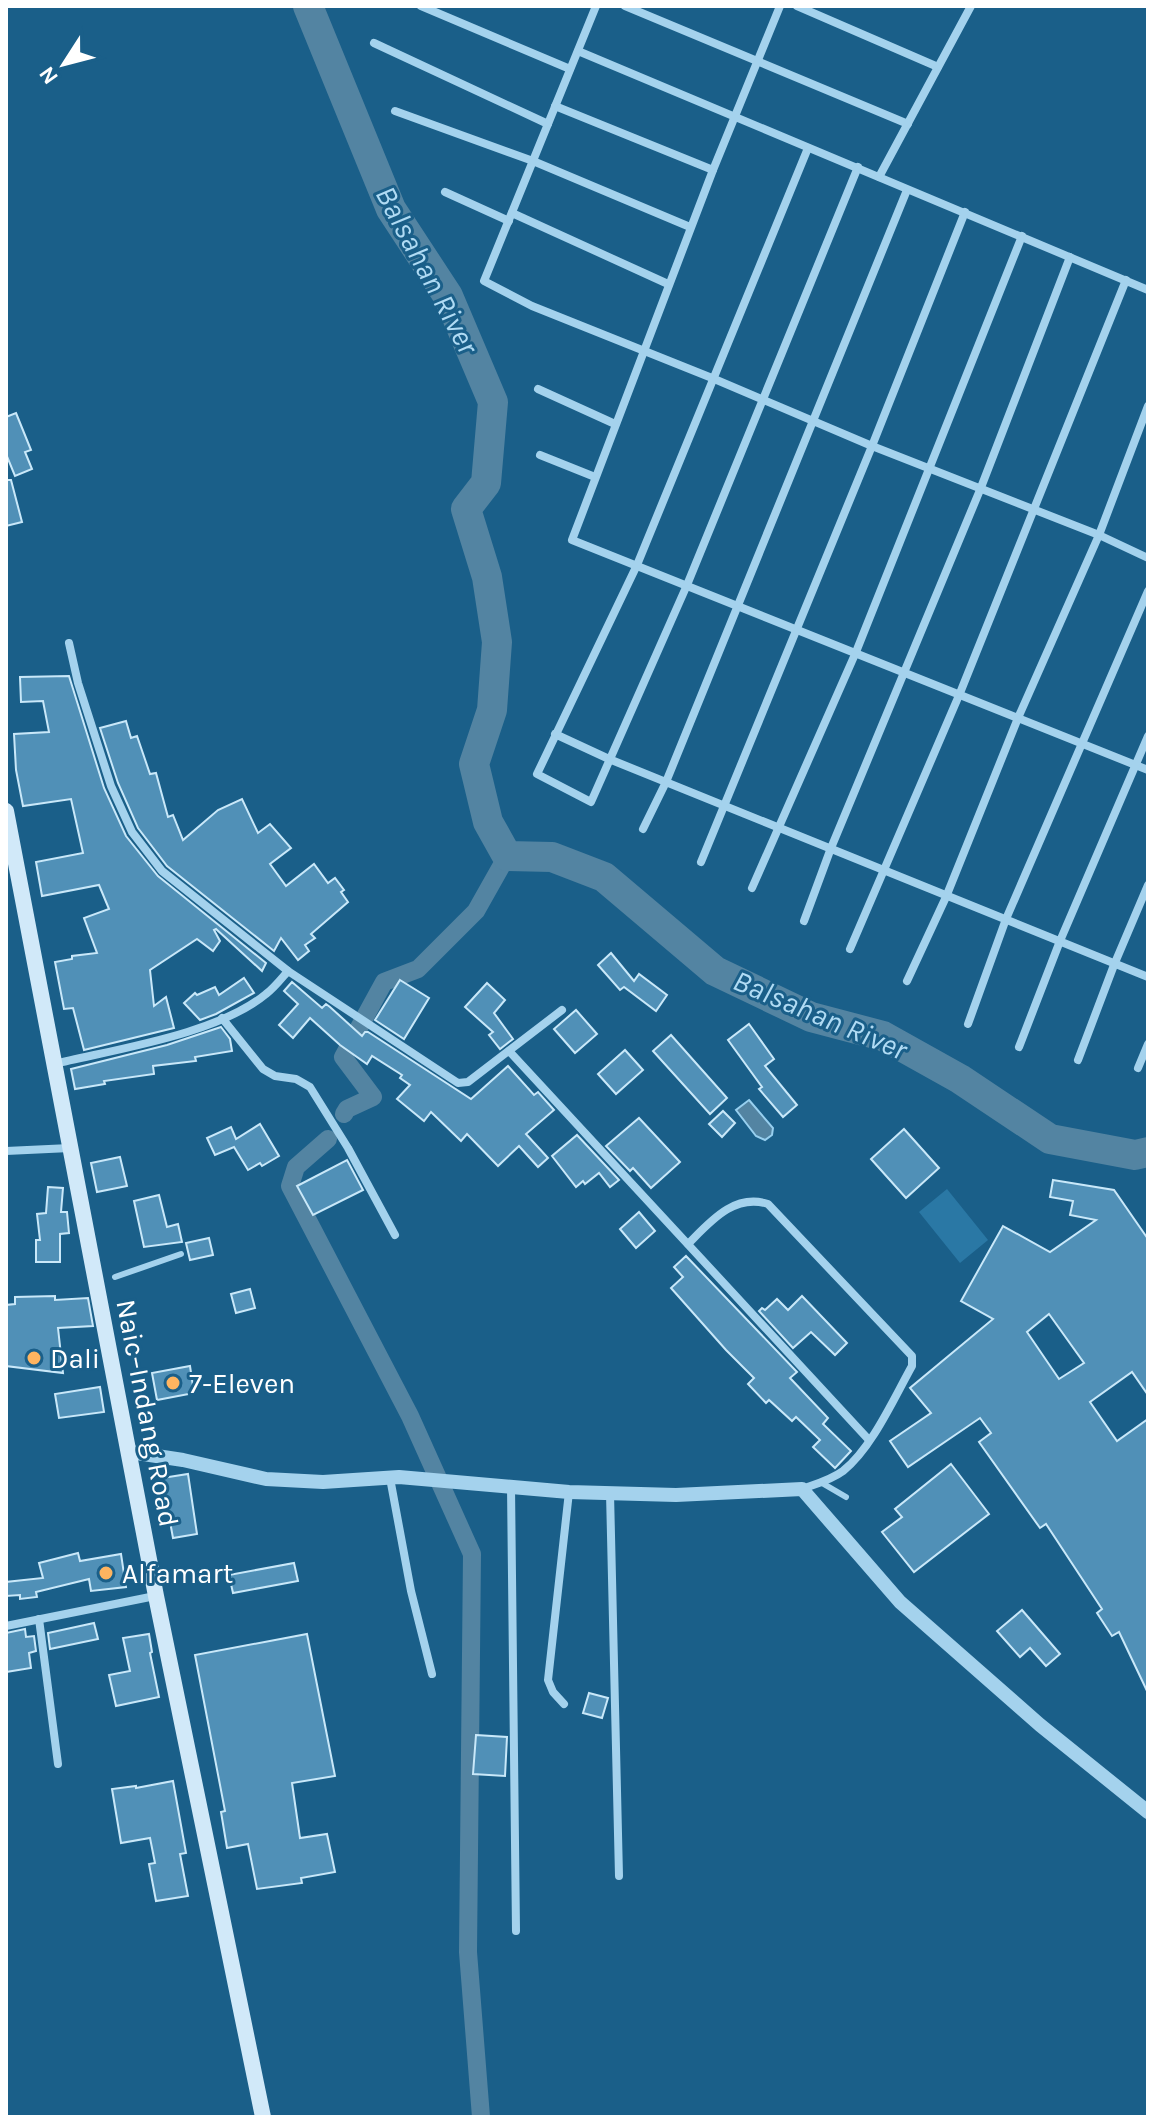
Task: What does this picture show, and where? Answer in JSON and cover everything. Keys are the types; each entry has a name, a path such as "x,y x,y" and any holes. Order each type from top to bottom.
{"main road":[{"name":"Naic–Indang Road","path":"6,811 70,1148 107,1279 130,1452 156,1596 263,2117"}],"street":[{"path":"421,6 570,69"},
{"path":"596,6 484,281 532,306 1034,512 1099,535 1148,558"},
{"path":"625,6 908,124"},
{"path":"780,6 690,227 572,540 1148,770"},
{"path":"797,6 938,67"},
{"path":"879,177 967,7"},
{"path":"374,43 548,124"},
{"path":"578,51 1148,290"},
{"path":"555,106 713,170"},
{"path":"395,111 533,161 690,227"},
{"path":"808,148 637,565 537,774 591,802 687,585 858,167"},
{"path":"643,829 666,782 739,606 907,190"},
{"path":"445,192 668,284"},
{"path":"701,862 965,212"},
{"path":"752,888 856,652 1022,236"},
{"path":"804,921 831,848 980,490 1070,257"},
{"path":"850,949 960,693 1126,280"},
{"path":"538,389 615,424"},
{"path":"907,981 946,897 1018,718 1099,535 1148,406"},
{"path":"540,455 595,477"},
{"path":"968,1024 1006,919 1148,591"},
{"path":"69,643 78,683 106,771 132,832 162,871 288,971 458,1083 468,1082 562,1010"},
{"path":"555,734 609,759 1148,977"},
{"path":"1019,1047 1060,941 1148,736"},
{"path":"1078,1060 1148,885"},
{"path":"54,1064 180,1033 234,1014 266,994 288,971"},
{"path":"222,1018 263,1069 275,1076 296,1079 310,1087 348,1148 395,1235"},
{"path":"1138,1068 1148,1044"},
{"path":"509,1051 869,1440"},
{"path":"6,1151 70,1148"},
{"path":"130,1452 183,1460 266,1479 323,1482 394,1477 569,1492 676,1495 802,1489 822,1483 845,1470 869,1440 912,1366 912,1356 762,1201 726,1208 688,1244"},
{"path":"394,1477 411,1591 432,1674"},
{"path":"511,1487 516,1931"},
{"path":"802,1489 900,1602 1040,1725 1148,1812"},
{"path":"564,1704 553,1692 548,1680 569,1492"},
{"path":"610,1493 619,1876"},
{"path":"6,1626 156,1596"},
{"path":"39,1619 58,1764"}],"lane":[{"path":"107,1279 181,1254"},
{"path":"822,1483 846,1497"}],"shaded area":[{"path":"749,1100 773,1128 772,1135 765,1140 756,1136 736,1110"},
{"path":"947,1189 988,1240 960,1263 919,1212"}],"building":[{"path":"16,413 31,450 25,452 32,469 15,476 6,454 6,417"},
{"path":"6,480 11,480 22,522 6,526"},
{"path":"69,676 104,788 126,836 158,876 266,963 262,971 216,929 220,941 213,951 197,939 150,970 154,1006 166,997 174,1028 84,1050 73,1008 64,1009 55,962 97,953 84,918 109,909 99,885 42,896 36,862 83,853 71,799 23,806 16,770 14,734 49,732 43,701 21,702 20,677"},
{"path":"126,721 131,738 137,736 150,774 156,773 168,817 173,815 183,840 218,810 242,799 258,833 270,824 291,848 270,864 286,886 314,864 328,883 335,878 344,890 341,892 348,902 311,934 315,938 305,945 309,951 298,960 281,938 274,951 167,866 138,828 118,783 100,728"},
{"path":"611,953 634,981 639,974 667,995 656,1011 624,987 620,990 598,965"},
{"path":"244,978 254,993 216,1014 200,1020 184,1003 195,993 197,995 215,987 219,995"},
{"path":"400,980 429,998 404,1039 375,1020"},
{"path":"292,982 322,1008 326,1004 330,1007 362,1036 368,1032 471,1099 508,1066 534,1095 538,1092 554,1110 526,1134 548,1158 538,1167 519,1146 498,1166 467,1134 461,1141 431,1112 424,1121 397,1099 410,1085 400,1078 402,1075 372,1056 367,1064 310,1018 293,1038 279,1025 298,1004 284,991"},
{"path":"487,983 505,1000 494,1013 513,1039 500,1049 489,1035 493,1032 465,1007"},
{"path":"576,1010 597,1034 575,1053 554,1029"},
{"path":"749,1024 774,1059 765,1066 797,1105 783,1117 759,1089 762,1087 728,1040"},
{"path":"221,1027 230,1039 232,1051 195,1057 196,1061 153,1066 154,1074 104,1081 105,1084 75,1089 71,1069 167,1045"},
{"path":"671,1035 727,1098 710,1114 653,1051"},
{"path":"625,1050 643,1070 616,1094 598,1074"},
{"path":"723,1111 735,1123 722,1137 709,1124"},
{"path":"639,1118 680,1162 651,1188 606,1146"},
{"path":"260,1124 279,1156 248,1170 234,1147 215,1155 207,1138 231,1127 236,1139"},
{"path":"904,1129 939,1168 906,1198 871,1159"},
{"path":"577,1135 619,1180 610,1187 599,1173 576,1187 552,1156"},
{"path":"120,1157 127,1186 97,1192 91,1163"},
{"path":"347,1160 363,1190 313,1215 297,1186"},
{"path":"1053,1180 1114,1190 1148,1239 1148,1395 1132,1372 1090,1402 1117,1441 1148,1419 1148,1693 1119,1632 1112,1636 1097,1613 1102,1609 1046,1524 1040,1528 979,1442 991,1433 980,1418 908,1467 890,1441 931,1413 910,1388 993,1319 961,1301 1003,1226 1050,1252 1096,1220 1070,1215 1073,1201 1050,1197","holes":["1049,1314 1084,1363 1059,1379 1027,1332"]},
{"path":"48,1187 63,1188 61,1212 67,1212 69,1233 60,1234 60,1262 36,1262 36,1240 40,1240 37,1214 46,1213"},
{"path":"159,1195 167,1227 178,1224 182,1242 144,1247 134,1201"},
{"path":"639,1212 655,1231 636,1248 620,1229"},
{"path":"209,1238 213,1255 190,1260 186,1243"},
{"path":"686,1256 797,1372 790,1378 828,1418 823,1424 851,1451 835,1468 813,1447 820,1440 796,1417 792,1421 769,1400 766,1403 748,1384 754,1378 671,1288 683,1277 674,1267"},
{"path":"250,1289 255,1308 236,1313 231,1294"},
{"path":"55,1296 55,1300 88,1298 93,1326 58,1328 63,1373 6,1366 6,1305 15,1304 15,1297"},
{"path":"802,1296 847,1343 835,1355 811,1332 793,1348 759,1311 762,1308 765,1310 777,1299 788,1310"},
{"name":"7-Eleven","path":"190,1366 194,1393 157,1400 152,1373"},
{"path":"100,1387 104,1412 59,1418 55,1394"},
{"path":"951,1464 989,1514 914,1572 882,1532 902,1517 895,1509"},
{"path":"188,1474 197,1534 173,1538 162,1478"},
{"path":"78,1553 80,1561 121,1554 126,1587 91,1591 89,1579 36,1592 37,1597 20,1599 20,1595 6,1596 6,1582 43,1578 39,1563"},
{"path":"294,1563 298,1581 233,1593 229,1575"},
{"path":"1022,1610 1060,1654 1046,1666 1030,1648 1020,1657 997,1631"},
{"path":"94,1623 98,1639 50,1649 48,1633"},
{"path":"25,1629 26,1637 34,1636 36,1651 29,1653 31,1668 6,1672 6,1633"},
{"path":"149,1634 159,1697 116,1706 109,1675 130,1671 123,1638"},
{"path":"307,1634 335,1776 292,1783 300,1838 327,1834 335,1872 301,1878 302,1883 257,1889 248,1844 227,1848 221,1812 225,1811 195,1655"},
{"path":"589,1693 608,1698 602,1718 583,1713"},
{"path":"476,1735 507,1737 505,1776 473,1774"},
{"path":"173,1781 186,1853 180,1854 188,1896 156,1901 149,1864 155,1863 150,1838 121,1843 112,1789"}],"waterway":[{"name":"Balsahan River","path":"308,6 391,209 448,296 493,402 486,483 466,509 487,577 497,642 492,710 474,764 488,822 507,856 552,857 604,877 715,971 811,1017 883,1036 960,1079 1050,1139 1135,1155 1148,1152"},
{"path":"344,1114 347,1109 373,1097 343,1057 384,982 418,969 476,911 507,856"},
{"path":"328,1139 296,1167 290,1186 410,1416 472,1554 468,1952 481,2117"}],"place":[{"name":"Dali","path":"34,1358"},
{"name":"7-Eleven","path":"173,1383"},
{"name":"Alfamart","path":"106,1573"}]}
